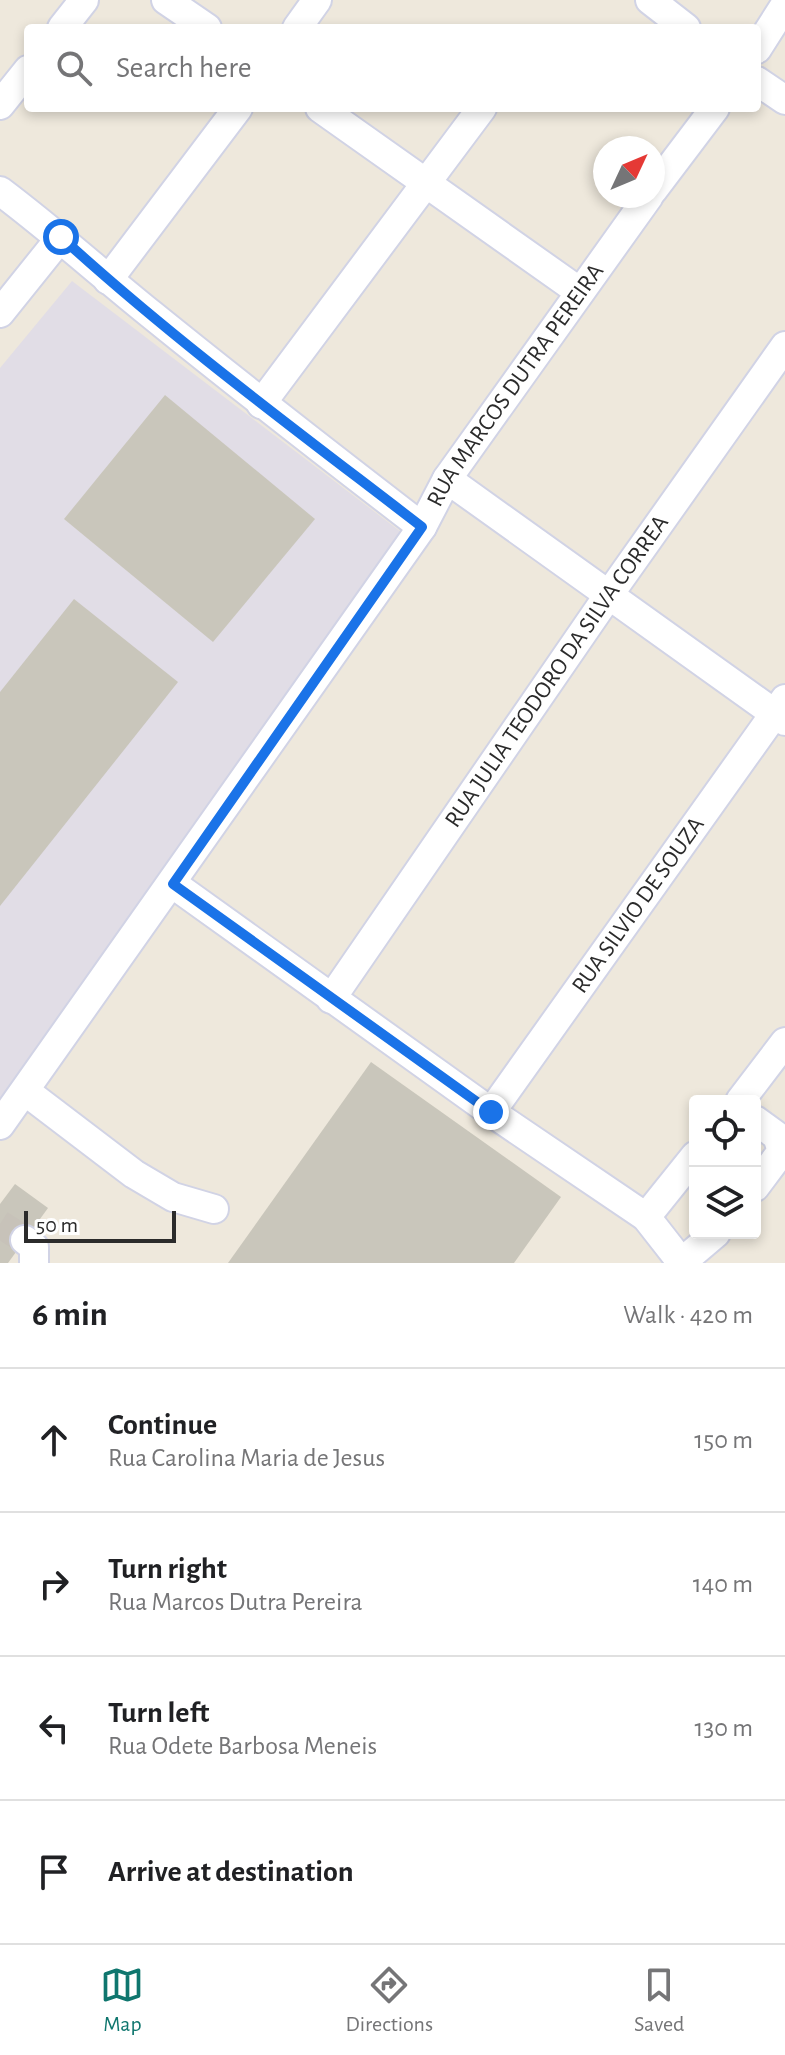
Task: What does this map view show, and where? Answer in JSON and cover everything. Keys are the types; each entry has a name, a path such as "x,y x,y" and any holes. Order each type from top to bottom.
{"street":[{"path":"65,24 84,0"},
{"path":"166,0 201,24"},
{"path":"300,24 317,0"},
{"path":"650,0 681,24"},
{"path":"761,43 785,5"},
{"path":"0,105 24,75"},
{"path":"761,84 785,100"},
{"path":"108,280 235,112"},
{"path":"326,112 580,292"},
{"path":"261,404 423,182 479,112"},
{"path":"665,174 712,112"},
{"path":"0,191 61,237 108,280 261,404 422,527"},
{"name":"RUA MARCOS DUTRA PEREIRA","path":"0,1125 173,884 422,527 447,479 640,208"},
{"path":"0,313 61,237"},
{"name":"RUA JULIA TEODORO DA SILVA CORREA","path":"331,999 608,596 785,346"},
{"path":"447,479 608,596 782,711"},
{"name":"RUA SILVIO DE SOUZA","path":"491,1112 782,711"},
{"path":"173,884 491,1112 646,1217 682,1262 709,1239"},
{"path":"745,1095 785,1042"},
{"path":"25,1091 134,1174 173,1197 214,1209"},
{"path":"761,1124 777,1136 782,1151 761,1179"},
{"path":"646,1217 689,1163"}],"shaded area":[{"path":"72,281 405,535 0,1102 0,368"}],"building":[{"path":"165,395 315,519 213,642 64,519"},
{"path":"74,599 178,682 0,906 0,692"},
{"path":"371,1062 561,1197 514,1263 228,1263"},
{"path":"15,1184 48,1208 8,1263 0,1263 0,1204"}],"tunnel":[{"path":"0,1224 25,1240"}],"route":[{"path":"61,237 108,280 261,404 422,527 173,884 491,1112"}]}
